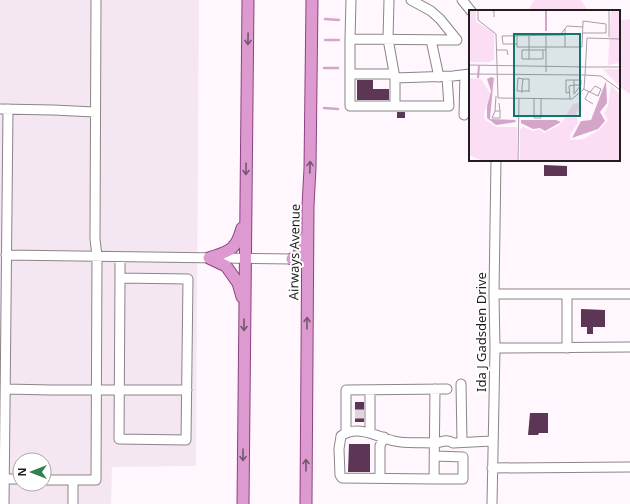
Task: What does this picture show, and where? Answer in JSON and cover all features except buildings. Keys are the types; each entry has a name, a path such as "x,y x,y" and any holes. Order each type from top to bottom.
{"main road":[{"path":"243,504 248,0"},
{"name":"Airways Avenue","path":"306,504 307,287 312,0"},
{"path":"292,259 298,256 301,248 302,225 308,206"},
{"path":"209,258 230,250 239,240 245,212"},
{"path":"209,258 226,266 238,283 244,304"},
{"path":"292,259 301,267 307,287"}],"street":[{"path":"52,480 96,480 96,0"},
{"path":"350,0 350,106 449,106 443,77 431,40"},
{"path":"390,0 388,39 394,76 395,106"},
{"path":"350,39 457,40 440,19 430,11 411,0"},
{"path":"462,0 470,10"},
{"path":"350,74 443,77 467,75 464,115"},
{"path":"4,504 6,255 4,109 95,112"},
{"name":"Ida J Gadsden Drive","path":"492,504 496,161"},
{"path":"6,255 292,259"},
{"path":"120,257 118,439 186,440 188,279 120,278"},
{"path":"494,294 630,294"},
{"path":"567,294 567,348"},
{"path":"495,348 630,347"},
{"path":"457,442 462,384"},
{"path":"6,389 187,390"},
{"path":"434,456 463,457 463,479 342,478 340,476 339,449 341,436 346,432 351,414 346,390 446,390"},
{"path":"370,390 367,414 370,432"},
{"path":"434,479 434,456 436,443 435,390"},
{"path":"346,432 370,432 394,440 405,442 436,443 442,446 450,446 457,442 492,441"},
{"path":"380,478 380,446 384,437"},
{"path":"492,468 630,467"},
{"path":"5,479 12,479"},
{"path":"73,504 74,480"}],"shaded area":[{"path":"0,0 199,0 196,466 112,467 111,504 0,504"},
{"path":"534,0 581,0 587,10 529,10"},
{"path":"630,19 630,94 620,87 620,21"}],"waterway":[{"path":"325,19 339,20"},
{"path":"325,40 339,40"},
{"path":"324,68 338,68"},
{"path":"324,108 338,109"}],"tunnel":[{"path":"355,414 365,414"}]}
